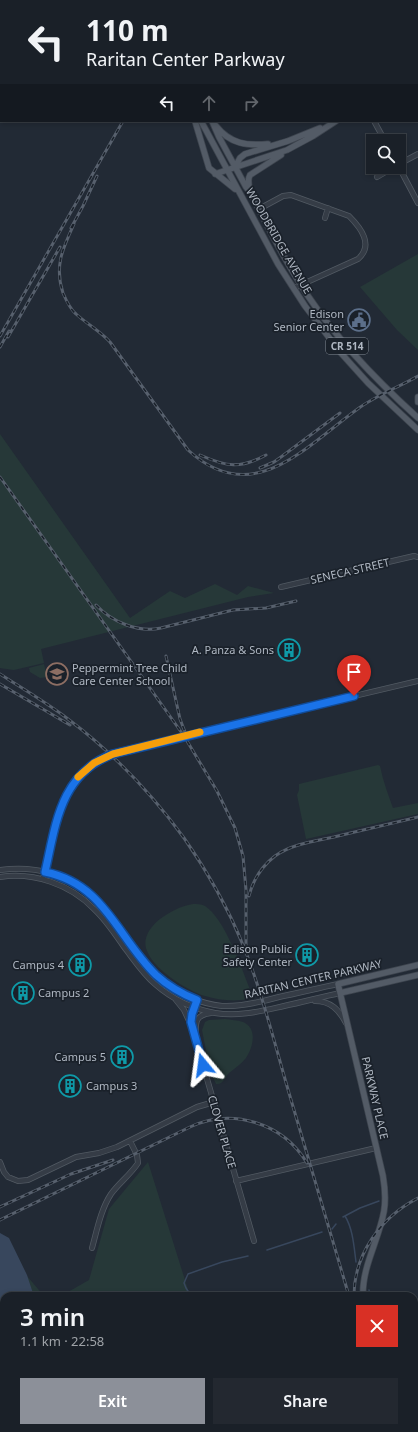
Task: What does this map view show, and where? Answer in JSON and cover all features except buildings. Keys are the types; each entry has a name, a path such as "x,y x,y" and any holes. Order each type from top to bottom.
{"main road":[{"path":"195,122 209,168 215,174 226,180 240,193"},
{"name":"WOODBRIDGE AVENUE","path":"202,122 278,264 305,306 340,352 368,383 418,430"},
{"name":"WOODBRIDGE AVENUE","path":"212,122 235,167 308,296 332,329 361,363 384,387 418,418"},
{"path":"213,122 226,136 238,143 256,145 278,144"},
{"path":"235,167 240,158 245,154 278,144 334,122"},
{"path":"251,193 248,183 248,178 250,175 287,150 313,136 334,122"},
{"path":"215,174 228,171 235,167 287,150"},
{"path":"418,397 418,402"},
{"name":"RARITAN CENTER PARKWAY","path":"338,984 418,965"},
{"name":"RARITAN CENTER PARKWAY","path":"340,993 418,975"},
{"name":"PARKWAY PLACE","path":"338,984 376,1148"},
{"path":"363,1292 366,1267 382,1217 384,1205 384,1181 376,1148"}],"street":[{"path":"375,122 381,134"},
{"path":"406,162 418,154"},
{"path":"377,177 382,174"},
{"path":"403,174 418,203"},
{"path":"259,209 283,196 291,195 344,213 354,221 364,238 366,248 363,255 358,259 294,288"},
{"path":"325,218 328,208"},
{"name":"SENECA STREET","path":"281,587 414,556 418,557"},
{"path":"43,879 59,815 66,795 82,773 94,763 106,756 135,747 418,681"},
{"name":"RARITAN CENTER PARKWAY","path":"0,870 18,869 45,872 67,879 88,892 102,905 144,962 156,975 177,991 197,1000 222,1006 240,1005 338,984"},
{"name":"RARITAN CENTER PARKWAY","path":"0,877 27,877 43,879 66,888 90,904 105,921 144,973 155,984 172,996 194,1007 215,1013 249,1014 340,993"},
{"path":"172,996 182,1007 192,1030"},
{"name":"CLOVER PLACE","path":"197,1000 191,1019 192,1030 254,1241"},
{"path":"306,1001 322,1001 334,1006 344,1019 349,1031"},
{"path":"199,1051 196,1030 197,1019 203,1015 215,1013"},
{"path":"0,1162 5,1174 16,1180 28,1180 74,1158 99,1153 117,1147 197,1107 214,1102"},
{"path":"92,1248 99,1222 108,1199 138,1163 137,1155 130,1140"},
{"name":"PARKWAY PLACE","path":"236,1181 376,1148"}],"shaded area":[{"path":"418,254 418,350 397,330 360,287"},
{"path":"0,434 130,618 170,591 185,598 215,584 237,595 248,586 274,593 248,597 41,649 44,663 14,670 0,668"},
{"path":"44,664 47,677 40,678 30,672 29,668"},
{"path":"378,765 380,766 393,808 418,803 418,814 306,839 297,795 299,784"},
{"path":"193,904 205,906 212,912 225,931 237,955 251,993 247,999 226,1000 210,997 190,990 181,985 157,966 148,953 145,943 147,934 152,926 171,912"},
{"path":"225,1019 241,1021 248,1025 251,1029 253,1038 251,1049 246,1058 229,1073 222,1082 216,1084 210,1071 202,1030 205,1022 209,1020"},
{"path":"148,1162 189,1292 68,1292 89,1280 109,1209"},
{"path":"27,1276 41,1292 33,1292"}],"water":[{"path":"0,1233 9,1238 27,1275 33,1292 0,1292"}],"waterway":[{"path":"343,1217 360,1208 379,1201"},
{"path":"345,1216 348,1221 354,1244 356,1262"},
{"path":"332,1229 336,1224"},
{"path":"267,1250 322,1232"},
{"path":"188,1292 184,1283 188,1274 222,1262 248,1256"}],"railway":[{"path":"0,336 122,122"},
{"path":"71,228 97,176"},
{"path":"74,224 63,249 59,274 60,283 68,304 76,314 110,342 188,450 212,467 235,474 257,473 278,466 299,454 366,403 418,376"},
{"path":"8,337 60,247"},
{"path":"0,347 9,331"},
{"path":"260,468 274,462 340,413"},
{"path":"200,455 218,462 233,465 249,463 266,455"},
{"path":"0,477 184,736 217,791 235,828 243,856 246,890 246,947"},
{"path":"96,605 102,611 126,625 143,629 152,629 233,610 266,608 296,601"},
{"path":"166,656 180,719 185,732"},
{"path":"0,674 68,719 116,760 159,805 201,863 231,917 250,963 268,1019 348,1292"},
{"path":"0,684 70,725"},
{"path":"249,896 253,884 262,869 270,860 282,852 311,842 418,817"},
{"path":"0,1220 190,1127 206,1121 239,1119 255,1122 271,1129 284,1138 297,1149 307,1163"},
{"path":"0,1207 71,1174 113,1160"},
{"path":"354,1292 355,1281 359,1266 364,1252 372,1238 392,1215 418,1198"}],"slow traffic":[{"path":"78,777 94,763 106,756 200,732"}],"place":[{"name":"Edison Senior Center","path":"359,320"},
{"name":"A. Panza & Sons","path":"289,650"},
{"name":"Peppermint Tree Child Care Center School","path":"57,674"},
{"name":"Edison Public Safety Center","path":"307,955"},
{"name":"Campus 4","path":"80,965"},
{"name":"Campus 2","path":"23,993"},
{"name":"Campus 5","path":"122,1057"},
{"name":"Campus 3","path":"70,1086"}],"route":[{"path":"203,1065 191,1022 197,1000 177,991 156,975 144,962 102,905 94,897 80,886 67,879 45,872 63,802 70,788 82,773 106,756 124,750 354,696"}]}
